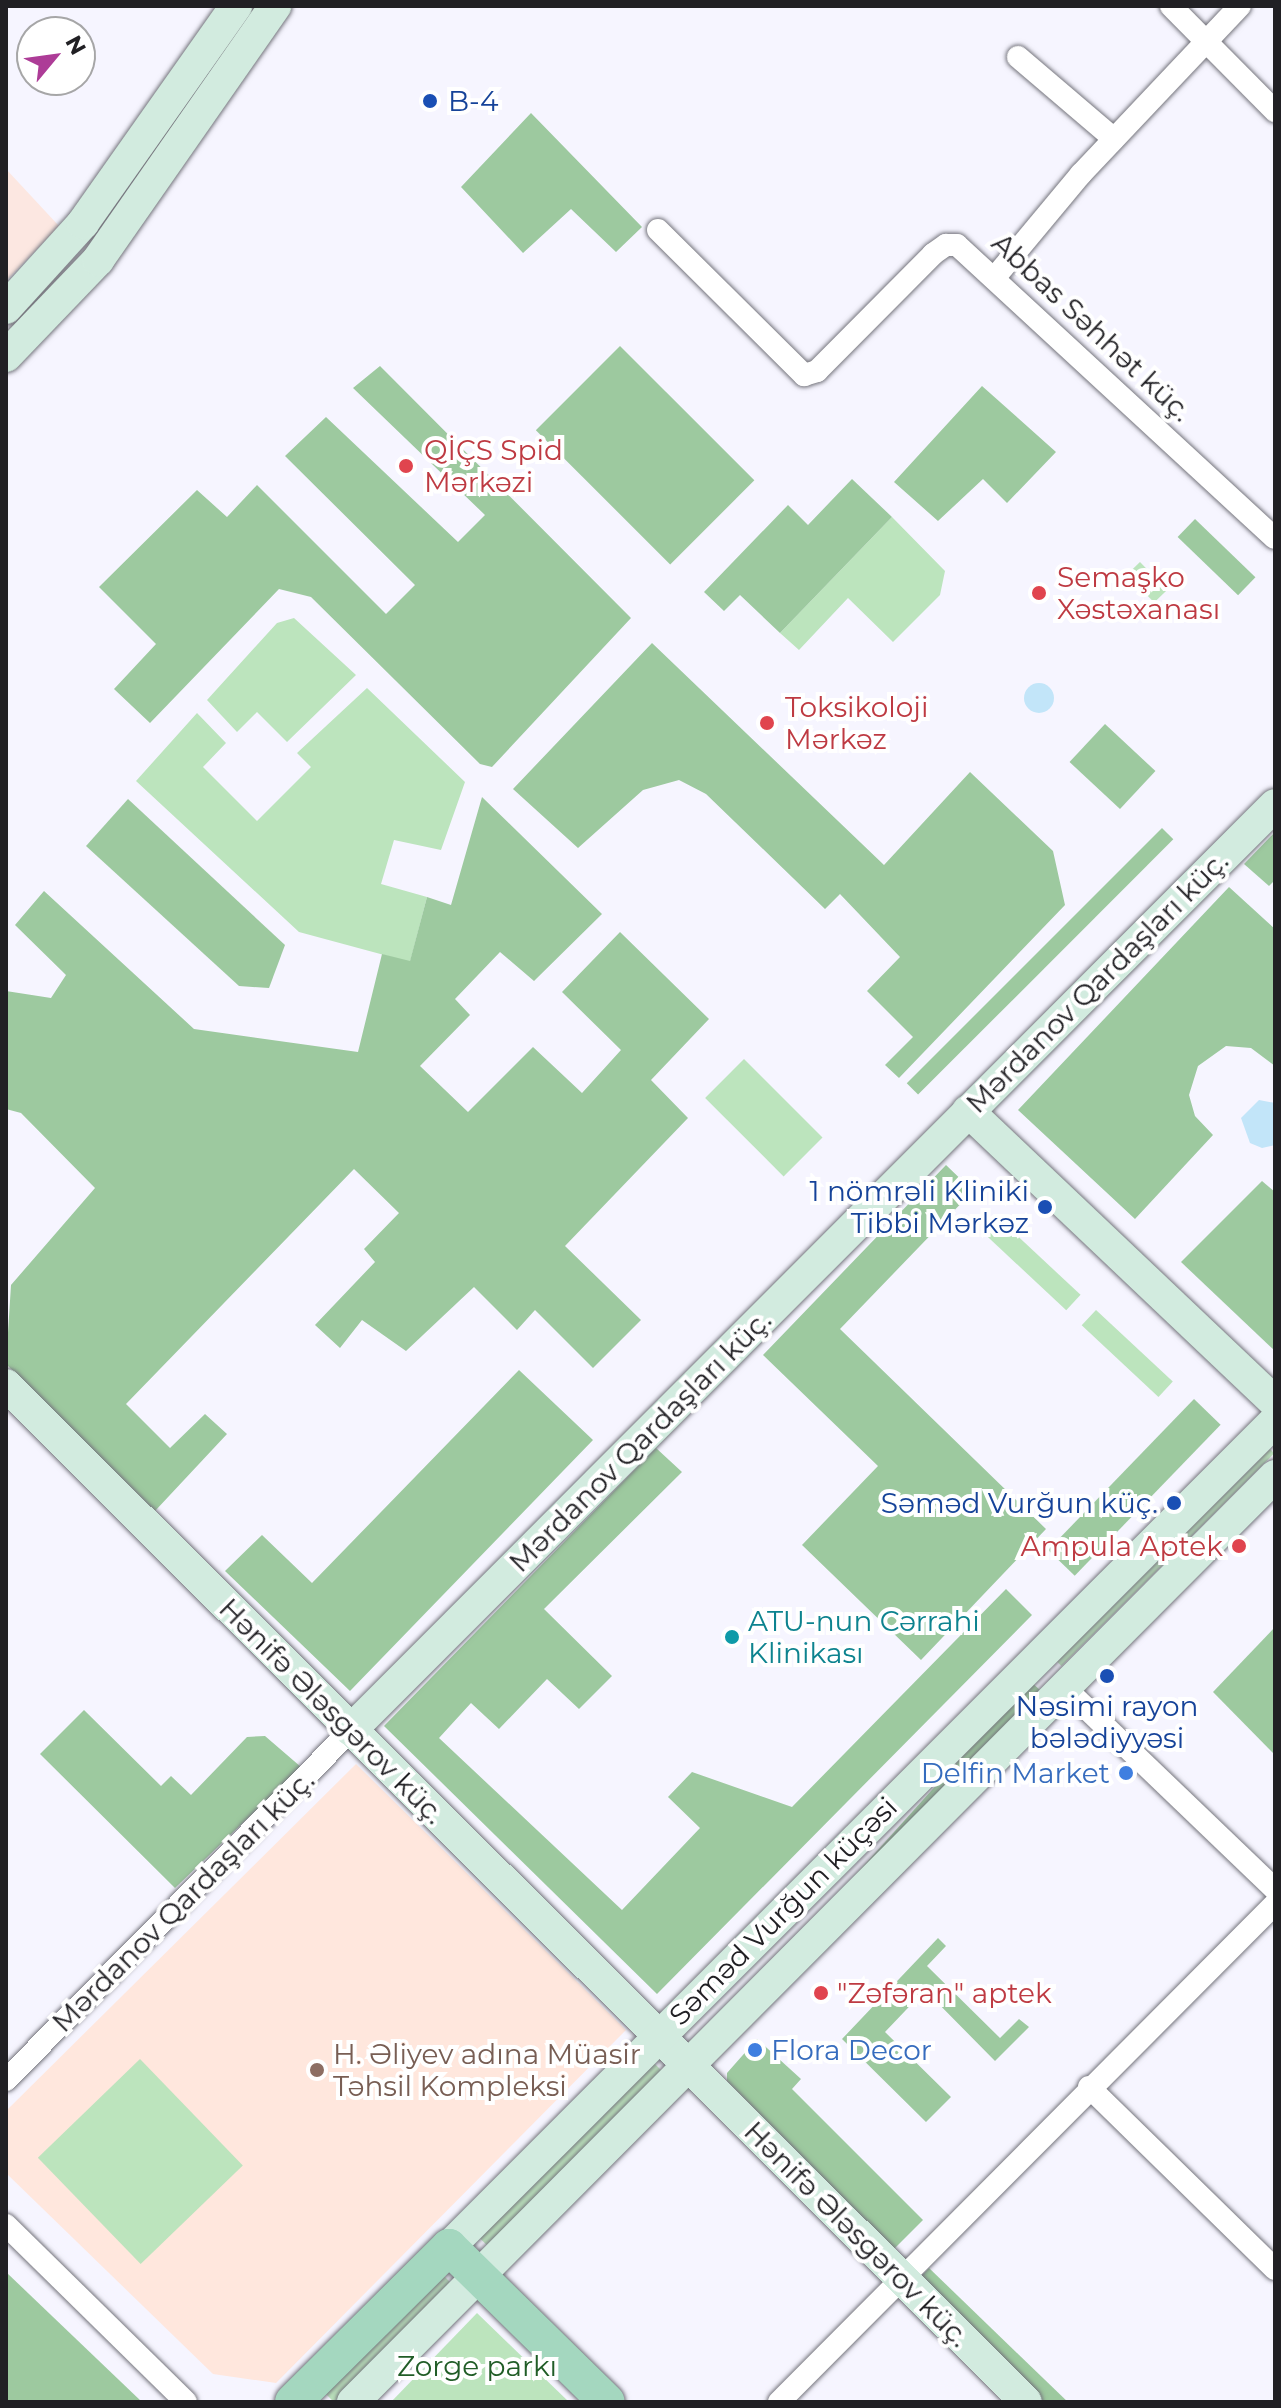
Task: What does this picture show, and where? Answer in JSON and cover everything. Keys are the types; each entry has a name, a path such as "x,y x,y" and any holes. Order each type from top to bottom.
{"main road":[{"path":"6,308 83,223 236,6"},
{"path":"6,356 98,260 275,6"},
{"name":"Mərdanov Qardaşları küç.","path":"351,1730 1275,805"},
{"path":"968,1111 1275,1402"},
{"name":"Hənifə Ələsgərov küç.","path":"6,1385 1026,2402"},
{"name":"Səməd Vurğun küçəsi","path":"293,2402 1275,1421"},
{"name":"Səməd Vurğun küçəsi","path":"353,2402 1275,1476"},
{"path":"1035,1659 1064,1687"},
{"path":"449,2247 607,2402"}],"street":[{"path":"1171,6 1275,111"},
{"path":"996,276 1114,139 1240,6"},
{"path":"1018,57 1114,139"},
{"name":"Abbas Səhhət küç.","path":"658,230 804,375 817,371 946,245 957,245 996,276 1275,538"},
{"path":"1064,1687 1275,1889"},
{"name":"Mərdanov Qardaşları küç.","path":"6,2080 351,1730"},
{"path":"779,2402 1089,2087 1275,1904"},
{"path":"1089,2087 1275,2269"},
{"path":"6,2225 186,2402"}],"shaded area":[{"path":"6,169 59,226 6,281"},
{"name":"H. Əliyev adına Müasir Təhsil Kompleksi","path":"356,1764 626,2030 276,2383 213,2374 6,2173 6,2111"}],"green space":[{"path":"531,113 642,227 616,252 571,209 523,253 461,187"},
{"path":"620,346 754,480 670,564 536,430"},
{"path":"380,366 631,618 492,767 480,764 311,597 279,589 150,723 114,689 156,644 99,587 197,490 227,517 257,485 386,614 415,585 285,456 326,417 458,542 485,515 353,388"},
{"path":"982,386 1056,452 1007,503 983,479 938,521 894,482"},
{"path":"852,479 892,517 780,633 740,595 724,611 704,592 788,505 808,525"},
{"path":"892,517 945,571 940,595 893,642 848,598 799,650 780,633"},
{"path":"1195,519 1255,577 1238,595 1178,537"},
{"path":"1140,562 1167,590 1154,603 1127,575"},
{"path":"294,618 356,675 287,742 257,712 237,732 207,700 277,623"},
{"path":"652,643 884,865 970,772 1053,851 1065,905 899,1078 885,1065 913,1037 867,991 900,957 840,894 825,909 706,794 679,780 643,790 578,848 513,789"},
{"path":"367,688 465,782 441,850 394,840 381,884 427,897 410,962 299,932 136,781 197,713 226,743 203,767 257,821 311,767 297,753"},
{"path":"1105,724 1155,771 1120,809 1070,762"},
{"path":"482,797 602,914 534,981 500,952 455,999 470,1015 420,1066 468,1112 533,1047 582,1093 621,1050 562,992 620,932 709,1019 651,1080 688,1118 565,1246 641,1320 593,1368 535,1310 517,1330 474,1287 406,1351 362,1320 340,1348 315,1325 375,1262 364,1249 399,1213 354,1169 126,1404 170,1448 205,1414 227,1434 155,1511 6,1364 11,1285 95,1188 21,1113 6,1109 6,991 51,998 66,975 15,925 44,891 194,1029 358,1052 382,954 410,961 427,897 451,905"},
{"path":"128,799 285,945 269,988 239,986 86,846"},
{"path":"1162,828 1173,839 918,1095 907,1083"},
{"path":"1275,832 1275,880 1269,886 1244,864"},
{"path":"1229,887 1275,929 1275,1066 1251,1048 1226,1046 1198,1066 1189,1095 1195,1116 1213,1135 1135,1219 1018,1110"},
{"path":"744,1059 822,1137 784,1176 705,1098"},
{"path":"946,1165 973,1191 840,1329 1046,1529 921,1660 802,1545 878,1466 763,1355"},
{"path":"1262,1181 1275,1192 1275,1351 1181,1262"},
{"path":"995,1215 1081,1295 1066,1310 981,1230"},
{"path":"1096,1310 1173,1382 1158,1397 1082,1325"},
{"path":"519,1370 593,1440 350,1691 225,1571 262,1535 312,1583"},
{"path":"1194,1399 1221,1425 1075,1576 1048,1550"},
{"path":"656,1448 682,1472 544,1609 612,1676 579,1709 547,1679 499,1729 471,1703 439,1738 622,1910 700,1828 668,1797 692,1772 792,1807 1006,1589 1032,1615 657,1994 384,1726"},
{"path":"1270,1449 1274,1453 1061,1666 1057,1662"},
{"path":"1275,1627 1275,1755 1213,1692"},
{"path":"1030,1681 1040,1690 730,2034 720,2025"},
{"path":"84,1710 161,1786 171,1776 191,1795 247,1737 265,1736 301,1767 175,1888 40,1754"},
{"path":"938,1938 946,1946 927,1966 1000,2038 1019,2019 1029,2027 995,2061 925,1990 885,2032 951,2097 926,2122 842,2039"},
{"path":"757,2039 801,2079 792,2089 923,2220 894,2249 727,2081 727,2073"},
{"path":"140,2059 243,2165 141,2264 38,2158"},
{"path":"653,2062 663,2072 488,2247 478,2237"},
{"path":"929,2268 1067,2401 1045,2402 918,2280"},
{"path":"6,2272 142,2402 6,2402"},
{"path":"442,2274 452,2284 334,2402 324,2392"},
{"name":"Zorge parkı","path":"477,2313 569,2402 391,2402"}],"water":[{"path":"1039,683 1050,687 1054,698 1050,709 1039,713 1028,709 1024,698 1028,687"},
{"path":"1259,1100 1275,1103 1275,1145 1262,1148 1250,1143 1241,1118"}],"place":[{"name":"B-4","path":"430,101"},
{"name":"QİÇS Spid Mərkəzi","path":"406,466"},
{"name":"Semaşko Xəstəxanası","path":"1039,593"},
{"name":"Toksikoloji Mərkəz","path":"767,723"},
{"name":"1 nömrəli Kliniki Tibbi Mərkəz","path":"1045,1207"},
{"name":"Səməd Vurğun küç.","path":"1174,1503"},
{"name":"Ampula Aptek","path":"1239,1546"},
{"name":"ATU-nun Cərrahi Klinikası","path":"732,1637"},
{"name":"Nəsimi rayon bələdiyyəsi","path":"1107,1676"},
{"name":"Delfin Market","path":"1126,1773"},
{"name":"\"Zəfəran\" aptek","path":"821,1993"},
{"name":"Flora Decor","path":"755,2050"},
{"name":"H. Əliyev adına Müasir Təhsil Kompleksi","path":"317,2070"}]}
